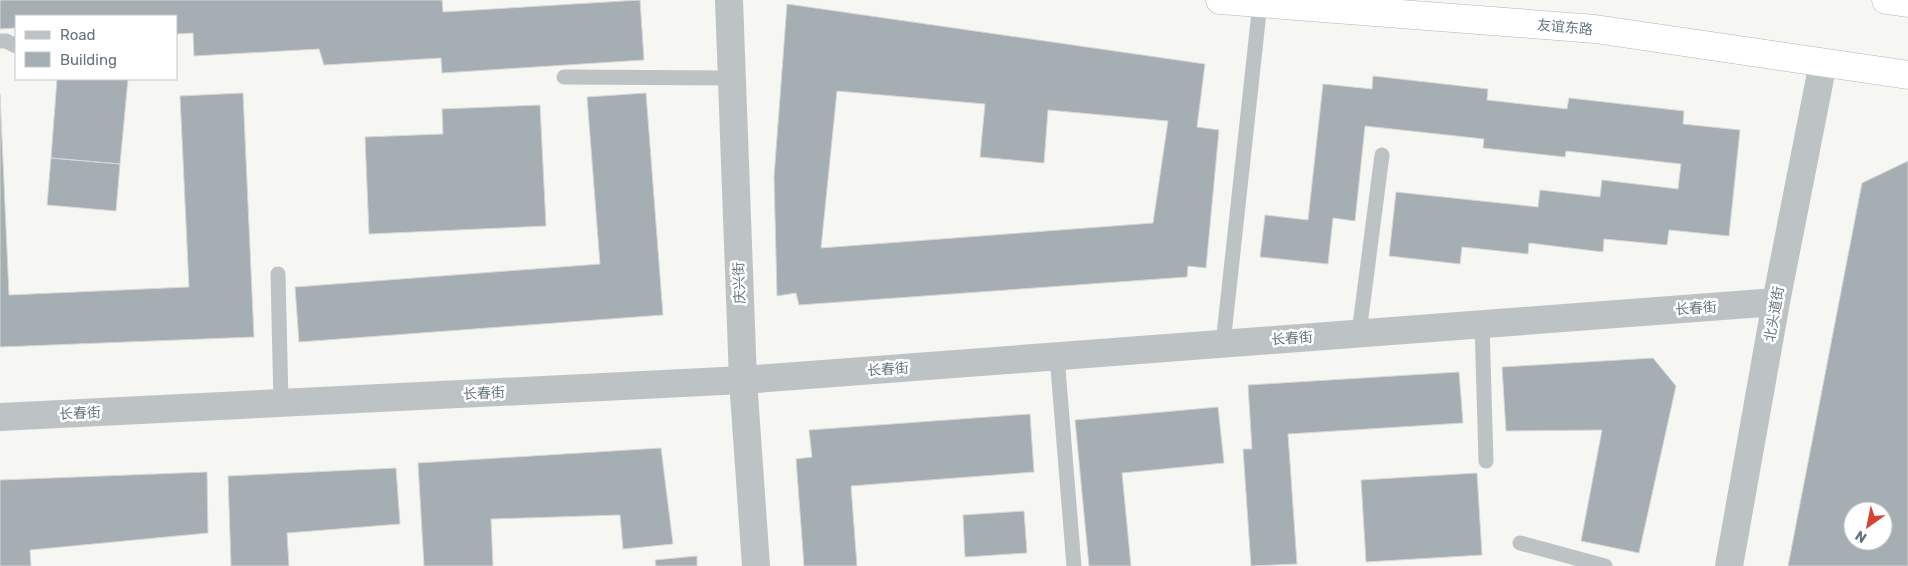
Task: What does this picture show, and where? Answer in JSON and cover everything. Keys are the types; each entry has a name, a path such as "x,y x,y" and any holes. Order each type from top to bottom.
{"highway":[{"name":"友谊东路","path":"1220,0 1595,29 1908,75"},
{"path":"1886,0 1908,3"}],"street":[{"name":"庆兴街","path":"729,0 743,380 756,566"},
{"name":"北头道街","path":"1729,566 1776,302 1823,63"},
{"name":"长春街","path":"0,417 743,380 1776,302"}],"lane":[{"path":"1224,344 1260,3"},
{"path":"0,41 6,41 15,46"},
{"path":"564,77 732,78"},
{"path":"1359,333 1382,155"},
{"path":"278,274 281,403"},
{"path":"1482,324 1486,460"},
{"path":"1057,356 1074,566"},
{"path":"1520,543 1604,566"}],"building":[{"path":"0,0 442,0 443,12 640,0 644,60 442,73 441,58 324,65 319,49 194,56 193,33 178,34 178,15 15,15 15,28 0,29"},
{"path":"787,4 1205,64 1197,127 1219,130 1206,268 1188,266 1187,277 799,305 796,293 777,296 774,177","holes":["837,91 985,104 980,157 1044,163 1048,110 1168,121 1153,223 821,248"]},
{"path":"1373,76 1488,89 1487,100 1567,109 1569,98 1684,111 1683,124 1740,130 1729,236 1669,230 1667,245 1604,239 1603,252 1529,243 1528,254 1462,247 1460,264 1389,256 1396,192 1538,207 1540,190 1600,197 1602,180 1678,189 1681,164 1566,151 1565,157 1483,148 1484,139 1365,126 1355,221 1333,218 1328,264 1260,257 1265,215 1308,220 1323,84 1372,89"},
{"path":"57,80 128,80 120,164 51,158"},
{"path":"243,93 254,337 0,347 0,94 9,295 189,287 180,96"},
{"path":"646,93 663,315 299,342 295,287 600,264 587,97"},
{"path":"540,105 546,226 369,234 365,137 443,134 442,109"},
{"path":"51,158 120,164 116,211 47,205"},
{"path":"1908,161 1908,566 1788,566 1862,183"},
{"path":"1653,358 1676,386 1639,553 1581,541 1602,430 1506,431 1502,367"},
{"path":"1459,372 1463,423 1288,434 1297,564 1251,566 1243,449 1252,449 1248,385"},
{"path":"1218,407 1224,463 1122,473 1131,566 1089,566 1075,420"},
{"path":"1030,414 1034,472 851,486 857,566 804,566 796,459 812,457 809,430"},
{"path":"661,448 673,544 623,549 620,515 491,519 493,566 424,566 418,463"},
{"path":"396,468 400,524 287,533 289,566 231,566 228,476"},
{"path":"207,472 208,533 30,550 31,566 0,566 0,480"},
{"path":"1477,473 1482,555 1366,562 1361,480"},
{"path":"1024,511 1027,553 965,557 963,515"},
{"path":"697,556 697,566 656,566 655,560"}]}
